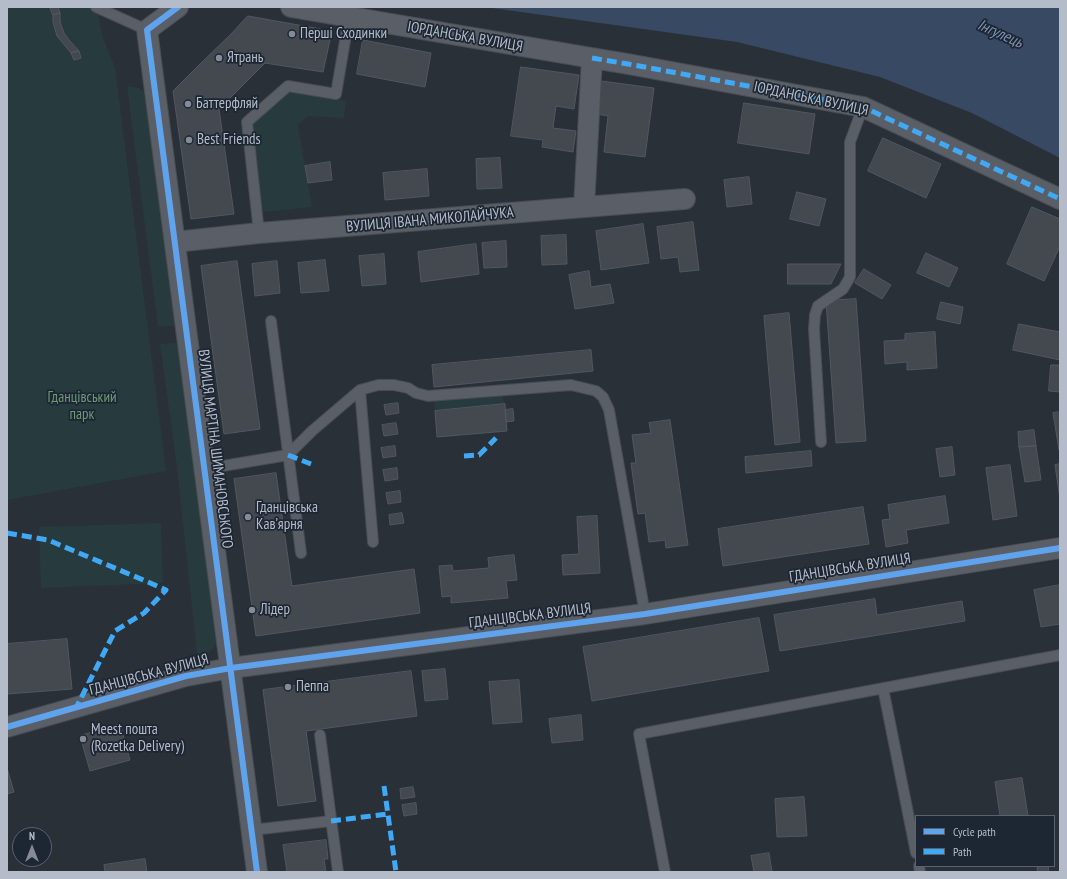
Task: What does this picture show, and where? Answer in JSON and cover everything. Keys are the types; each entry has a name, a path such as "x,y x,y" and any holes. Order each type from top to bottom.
{"street":[{"path":"148,30 178,7"},
{"name":"ІОРДАНСЬКА ВУЛИЦЯ","path":"291,7 628,64 864,107 1060,199"},
{"name":"ВУЛИЦЯ МАРТІНА ШИМАНОВСЬКОГО","path":"148,30 257,872"},
{"path":"584,207 592,58"},
{"name":"ВУЛИЦЯ ІВАНА МИКОЛАЙЧУКА","path":"175,242 259,233 686,199"},
{"name":"ГДАНЦІВСЬКА ВУЛИЦЯ","path":"7,727 186,676 230,668 645,614 1060,548"}],"lane":[{"path":"96,7 148,30"},
{"path":"259,233 246,122 288,86 336,94 349,17"},
{"path":"821,442 814,315 818,306 843,289 850,277 850,142 864,107"},
{"path":"271,321 300,553"},
{"path":"205,469 288,455 312,431 360,390 378,385 394,385 408,388 416,394 428,396 571,385 596,391 603,397 609,410 645,614"},
{"path":"360,390 374,542"},
{"path":"665,872 639,734 1060,655"},
{"path":"883,688 915,848"},
{"path":"320,735 338,872"},
{"path":"252,830 331,821"}],"green space":[{"name":"Гданцівський парк","path":"7,7 97,7 102,35 115,68 166,471 7,500"},
{"path":"127,86 139,88 146,93 177,322 173,326 158,326"},
{"path":"290,92 346,101 344,118 307,116 298,125 312,207 263,212 252,122"},
{"path":"177,343 182,349 216,645 198,663 177,467 160,344"},
{"path":"502,394 505,404 435,411 434,401"},
{"path":"161,523 163,583 41,588 39,527"}],"water":[{"name":"Інгулець","path":"485,7 1060,7 1060,158 972,113 880,77 737,42"}],"building":[{"path":"50,7 58,7 60,13 53,15"},
{"path":"60,13 60,22 64,33 79,51 71,53 57,36 53,22 53,15"},
{"path":"248,16 332,31 323,72 265,63 219,109 234,214 191,219 173,91"},
{"path":"363,40 431,53 425,87 357,74"},
{"path":"79,51 81,58 74,60 71,53"},
{"path":"521,67 579,75 574,109 556,106 553,128 576,131 573,152 542,147 543,140 511,136"},
{"path":"601,81 654,88 645,157 604,152 608,116 597,114"},
{"path":"744,103 815,114 809,154 738,143"},
{"path":"883,138 941,164 926,198 868,171"},
{"path":"500,158 502,188 477,189 476,159"},
{"path":"330,162 332,180 308,183 305,166"},
{"path":"427,169 429,196 385,200 383,173"},
{"path":"749,177 752,204 727,207 724,180"},
{"path":"797,192 826,199 819,226 790,219"},
{"path":"1032,207 1060,219 1060,246 1044,281 1007,264"},
{"path":"693,222 699,270 680,272 678,257 661,259 657,227"},
{"path":"643,224 649,263 601,270 596,231"},
{"path":"566,235 567,264 542,265 541,236"},
{"path":"506,241 507,267 484,268 482,243"},
{"path":"476,244 479,274 421,282 418,252"},
{"path":"926,253 958,268 949,287 917,273"},
{"path":"384,254 386,284 362,286 359,256"},
{"path":"325,260 329,291 301,293 298,263"},
{"path":"237,261 260,429 224,434 201,266"},
{"path":"277,261 280,293 255,296 252,264"},
{"path":"788,264 841,264 831,284 788,284"},
{"path":"864,269 891,285 882,299 855,283"},
{"path":"589,271 591,287 610,284 614,303 575,309 569,275"},
{"path":"856,299 866,441 836,443 826,301"},
{"path":"941,302 963,307 960,324 937,319"},
{"path":"789,313 800,442 775,445 764,316"},
{"path":"1019,324 1060,332 1060,360 1013,350"},
{"path":"935,332 937,368 907,370 907,362 885,364 884,341 905,340 905,334"},
{"path":"591,350 593,371 434,387 432,365"},
{"path":"1051,365 1060,365 1060,392 1049,391"},
{"path":"398,403 399,413 386,415 384,405"},
{"path":"505,404 507,431 437,437 435,411"},
{"path":"513,409 514,421 506,422 505,410"},
{"path":"1060,412 1060,450 1059,450 1053,413"},
{"path":"670,420 688,545 666,548 665,540 649,542 645,513 638,514 631,463 636,463 632,435 651,433 649,423"},
{"path":"396,423 398,434 384,436 382,425"},
{"path":"1034,430 1036,446 1019,447 1018,432"},
{"path":"395,446 396,456 383,458 381,448"},
{"path":"1036,446 1041,480 1025,482 1019,447"},
{"path":"952,447 955,475 940,477 936,449"},
{"path":"811,451 812,466 746,473 745,457"},
{"path":"1060,464 1060,499 1055,465"},
{"path":"1010,465 1017,516 993,520 986,468"},
{"path":"397,468 398,479 385,481 383,470"},
{"path":"276,473 292,586 414,569 420,613 256,636 234,479"},
{"path":"400,491 401,502 388,504 386,493"},
{"path":"945,496 949,523 906,530 908,543 886,547 882,520 890,519 888,505"},
{"path":"863,507 869,544 723,566 718,529"},
{"path":"402,513 404,523 390,525 389,515"},
{"path":"597,516 600,573 563,575 562,555 579,554 577,517"},
{"path":"514,555 517,580 506,581 508,598 451,603 451,596 442,597 439,566 452,565 453,571 489,568 488,558"},
{"path":"1060,585 1060,624 1041,627 1034,590"},
{"path":"875,599 877,615 962,601 965,621 780,651 774,615"},
{"path":"759,618 769,671 592,701 583,647"},
{"path":"67,639 72,689 7,694 7,644"},
{"path":"445,669 448,699 425,701 422,671"},
{"path":"411,671 417,716 306,731 316,801 278,806 263,690"},
{"path":"519,680 522,722 493,724 489,682"},
{"path":"581,715 583,740 552,743 549,719"},
{"path":"120,724 130,760 90,771 80,736"},
{"path":"7,768 14,792 7,794"},
{"path":"1022,778 1028,815 1000,815 995,782"},
{"path":"413,787 415,797 401,799 400,789"},
{"path":"804,797 807,836 777,837 775,799"},
{"path":"416,803 417,814 404,816 402,805"},
{"path":"326,840 328,859 324,859 326,872 287,872 283,845"},
{"path":"769,853 772,872 754,872 751,856"},
{"path":"145,859 147,872 105,872 104,865"},
{"path":"1048,867 1049,872 1038,872 1037,868"}],"marked path":[{"path":"592,58 863,107 1060,199"},
{"path":"464,456 479,455 496,438"},
{"path":"288,455 311,464"},
{"path":"7,533 48,540 166,590 144,613 115,631 76,708"},
{"path":"384,786 396,872"},
{"path":"331,821 388,814"}],"cycle path":[{"path":"178,7 147,30 257,872"},
{"path":"7,727 186,676 231,668 645,614 1060,548"}],"place":[{"name":"Перші Сходинки","path":"292,34"},
{"name":"Ятрань","path":"219,58"},
{"name":"Баттерфляй","path":"188,104"},
{"name":"Best Friends","path":"189,140"},
{"name":"Гданцівська Кавʼярня","path":"248,517"},
{"name":"Лідер","path":"252,610"},
{"name":"Пеппа","path":"288,687"},
{"name":"Meest пошта (Rozetka Delivery)","path":"83,739"}]}
